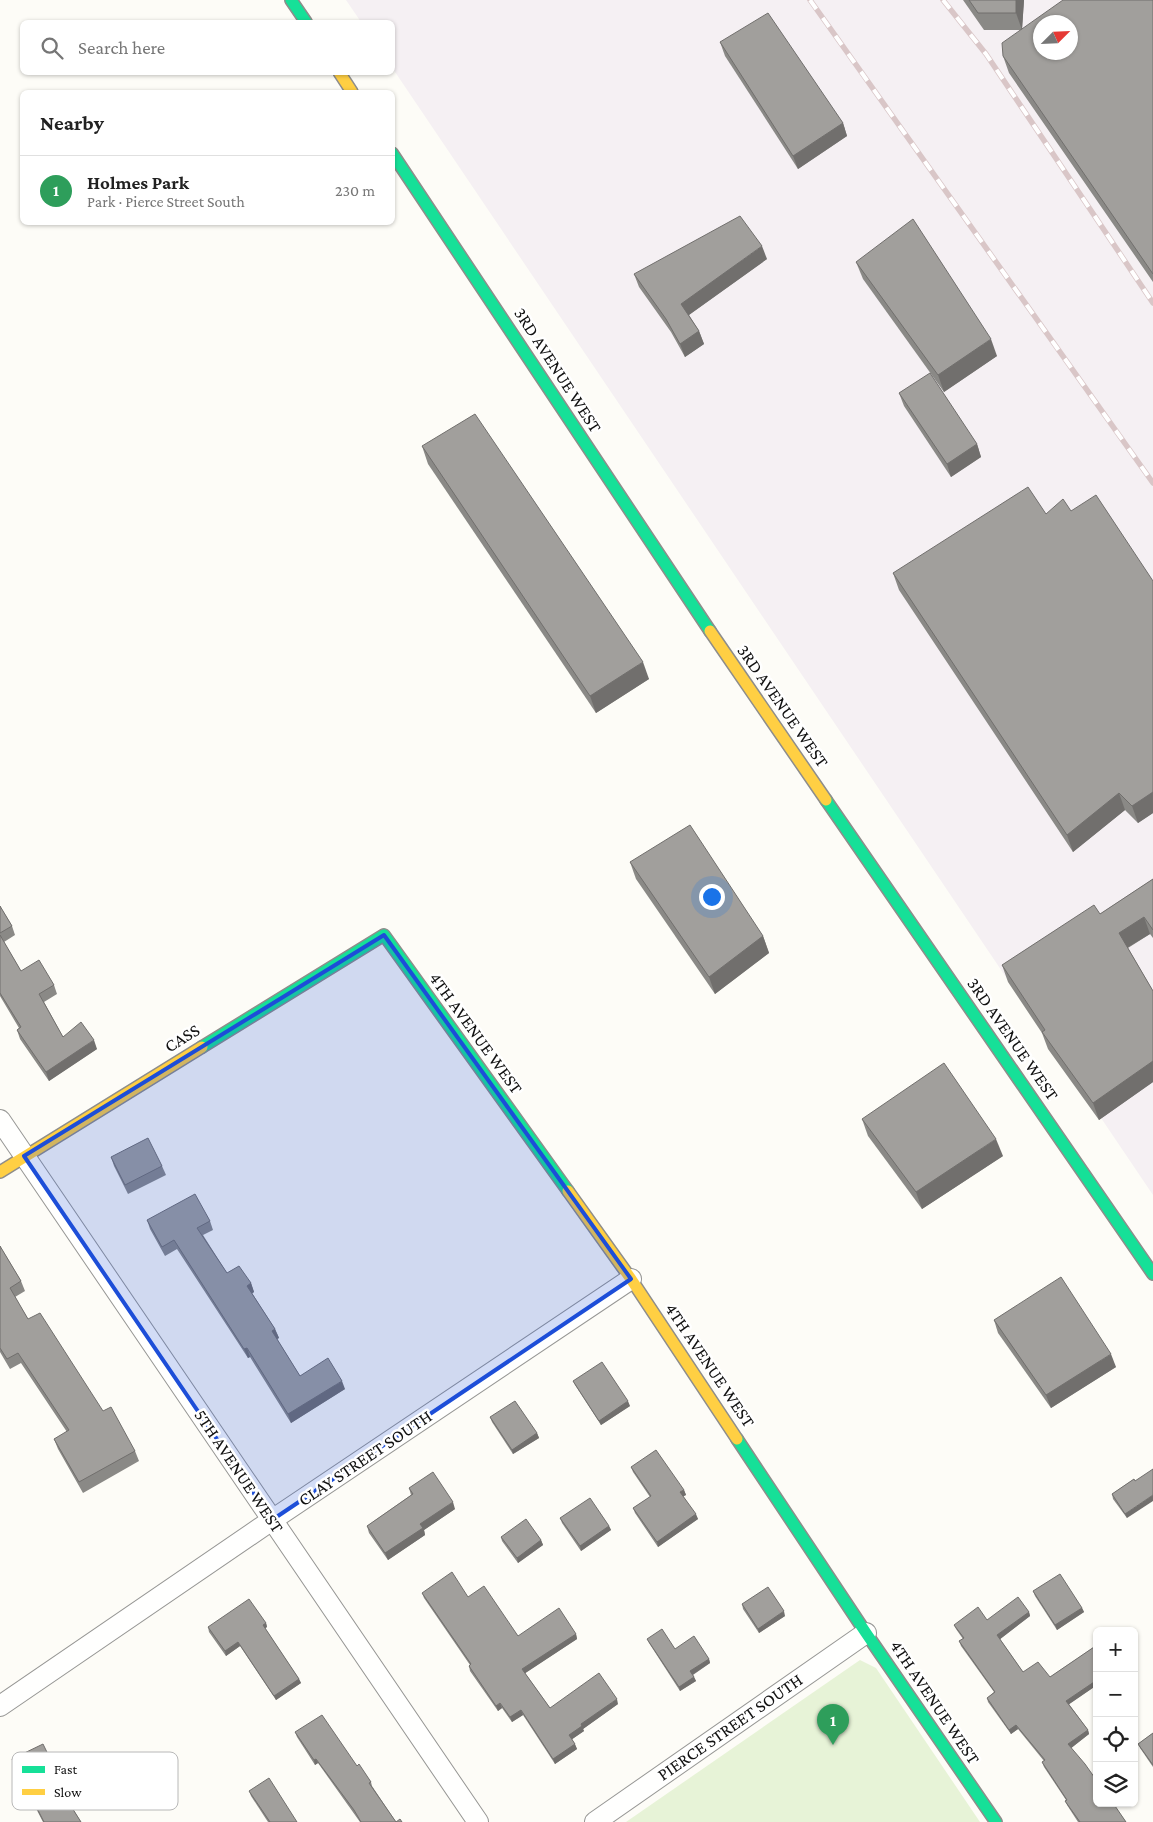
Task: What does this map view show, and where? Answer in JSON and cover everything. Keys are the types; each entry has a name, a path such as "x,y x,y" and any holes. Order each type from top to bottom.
{"street":[{"path":"291,0 305,20"},
{"path":"341,75 351,90"},
{"name":"3RD AVENUE WEST","path":"395,158 703,621 1153,1274"},
{"name":"CASS","path":"0,1172 384,934"},
{"name":"4TH AVENUE WEST","path":"384,934 631,1279 866,1632 996,1822"},
{"name":"5TH AVENUE WEST","path":"0,1120 478,1822"},
{"name":"CLAY STREET SOUTH","path":"0,1706 272,1520 631,1279"},
{"name":"PIERCE STREET SOUTH","path":"595,1822 866,1632"}],"highlighted area":[{"path":"384,935 631,1279 272,1520 24,1156"}],"shaded area":[{"path":"346,0 1153,0 1153,1195 395,72 395,20 360,20"}],"green space":[{"path":"860,1660 876,1668 980,1822 626,1822"}],"building":[{"path":"969,0 1016,0 1016,13 978,13"},
{"path":"1063,0 1153,0 1153,274 1003,56 1002,43 1033,21 1033,60 1078,60 1078,15 1042,15"},
{"path":"768,13 843,123 793,156 720,42"},
{"path":"740,216 762,246 681,304 699,331 680,344 666,319 634,274"},
{"path":"913,219 991,339 938,375 856,262"},
{"path":"930,373 977,444 947,464 899,393"},
{"path":"475,414 643,662 590,696 422,446"},
{"path":"1028,487 1046,514 1063,499 1071,511 1096,495 1153,581 1153,792 1132,806 1119,793 1067,835 893,573"},
{"path":"690,825 763,936 709,977 630,862"},
{"path":"1153,879 1153,930 1144,917 1119,933 1153,991 1153,1061 1093,1103 1042,1032 1045,1030 1002,965 1094,905 1100,914"},
{"path":"0,906 12,926 0,933"},
{"path":"0,935 21,971 39,960 54,985 39,994 63,1037 81,1022 94,1040 46,1072 17,1030 21,1027 0,993"},
{"path":"944,1063 996,1139 916,1192 862,1119"},
{"path":"148,1138 162,1166 125,1185 111,1157"},
{"path":"195,1194 210,1221 197,1228 227,1273 239,1266 251,1283 247,1286 275,1329 272,1331 300,1376 328,1358 342,1381 288,1414 247,1348 244,1349 174,1240 162,1247 147,1220"},
{"path":"0,1246 21,1281 10,1288 28,1319 40,1313 103,1411 111,1407 135,1451 79,1482 54,1439 69,1430 18,1353 7,1359 0,1348"},
{"path":"1061,1277 1111,1354 1046,1395 994,1320"},
{"path":"602,1362 628,1401 599,1421 573,1381"},
{"path":"515,1401 537,1433 512,1450 490,1417"},
{"path":"656,1450 684,1490 680,1492 696,1514 657,1542 633,1508 651,1496 631,1467"},
{"path":"1153,1469 1153,1495 1125,1514 1112,1494"},
{"path":"433,1472 453,1502 420,1524 423,1528 385,1553 367,1526 413,1494 409,1488"},
{"path":"590,1498 609,1526 580,1546 560,1518"},
{"path":"526,1519 541,1540 517,1558 501,1537"},
{"path":"452,1572 468,1597 484,1586 518,1636 559,1608 576,1634 522,1669 550,1708 599,1673 617,1699 581,1724 582,1726 569,1735 575,1744 553,1759 521,1710 510,1717 500,1703 496,1706 469,1666 471,1664 422,1593"},
{"path":"1060,1574 1082,1608 1055,1625 1033,1591"},
{"path":"768,1587 784,1611 758,1629 742,1604"},
{"path":"1018,1597 1029,1612 997,1635 1023,1672 1038,1662 1050,1677 1093,1648 1093,1683 1066,1701 1088,1730 1068,1744 1093,1775 1093,1807 1116,1807 1126,1822 1080,1822 1042,1762 1045,1760 1016,1725 1009,1730 987,1698 995,1692 959,1641 964,1638 954,1625 978,1607 987,1620"},
{"path":"249,1599 266,1623 263,1625 299,1679 274,1696 238,1642 225,1651 208,1627"},
{"path":"662,1629 675,1649 694,1636 709,1659 690,1671 694,1677 679,1687 647,1639"},
{"path":"322,1715 357,1766 359,1764 371,1782 369,1783 396,1822 361,1822 316,1759 314,1760 295,1732"},
{"path":"1153,1733 1153,1765 1138,1744"},
{"path":"43,1744 47,1752 26,1752"},
{"path":"269,1778 297,1822 270,1822 249,1791"},
{"path":"38,1810 73,1810 81,1822 44,1822"}],"railway":[{"path":"810,0 1153,483"},
{"path":"943,0 986,54 1153,303"}],"traffic: fast":[{"path":"291,0 305,20"},
{"path":"395,158 710,631"},
{"path":"826,800 1153,1274"},
{"path":"202,1047 384,935 568,1191"},
{"path":"737,1439 866,1633 996,1822"}],"traffic: slow":[{"path":"341,75 351,90"},
{"path":"710,631 826,800"},
{"path":"0,1172 202,1047"},
{"path":"568,1191 631,1279 737,1439"}],"place":[{"name":"Holmes Park","path":"833,1745"}]}
